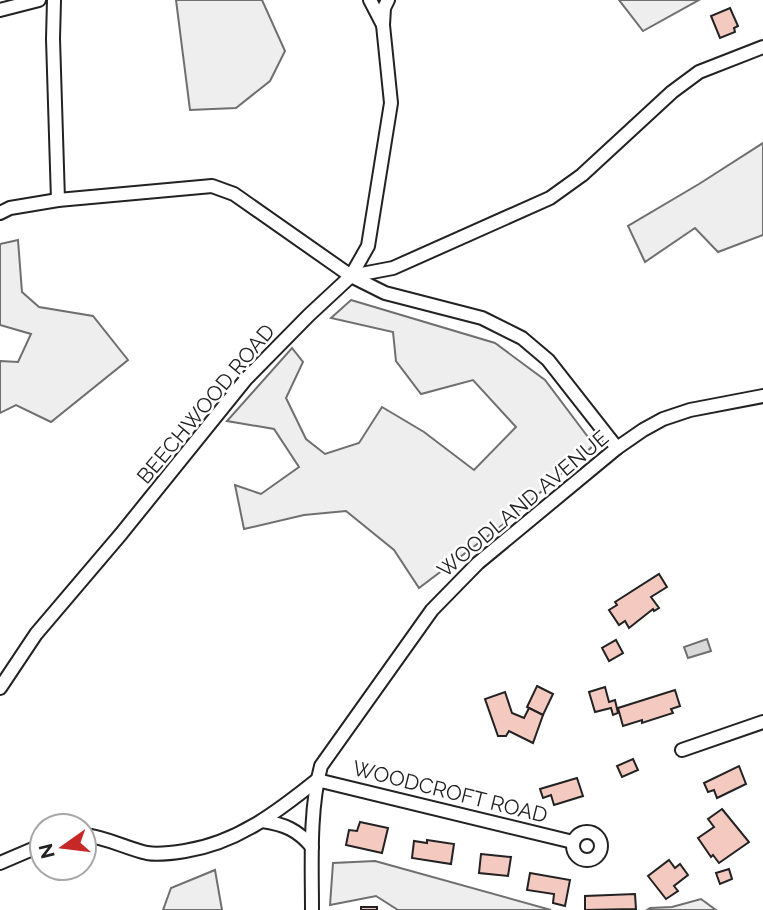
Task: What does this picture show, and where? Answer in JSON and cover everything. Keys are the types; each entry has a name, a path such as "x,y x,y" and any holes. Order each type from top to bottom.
{"street":[{"path":"0,10 39,0"},
{"path":"54,0 58,200"},
{"path":"370,0 383,25"},
{"name":"BEECHWOOD ROAD","path":"0,688 36,634 247,379 351,276 368,246 391,103 383,25 384,8 388,0"},
{"path":"351,276 393,268 551,198 582,176 672,92 699,72 763,47"},
{"path":"0,213 10,208 58,200 212,186 234,194 351,276 400,298 482,318 522,338 548,360 617,448"},
{"name":"WOODLAND AVENUE","path":"312,910 312,847 317,780 327,756 432,610 455,584 617,448 663,419 690,410 763,396"},
{"path":"682,750 763,722"},
{"path":"98,837 148,853 165,854 225,842 262,821 317,780"},
{"name":"WOODCROFT ROAD","path":"317,780 573,842"},
{"path":"262,821 278,823 296,831 312,847"},
{"path":"0,863 28,851"}],"shaded area":[{"path":"176,0 262,0 285,51 270,81 236,108 190,110"},
{"path":"619,0 699,0 643,31"},
{"path":"763,143 763,235 718,252 695,228 645,262 628,226"},
{"path":"18,240 22,292 39,307 93,316 128,360 51,422 16,405 0,413 0,361 18,362 31,334 0,325 0,244"},
{"path":"351,300 495,343 545,380 594,445 509,520 419,588 394,550 346,511 304,515 244,529 235,485 261,494 299,467 274,429 227,421 292,348 303,362 286,398 306,439 325,454 359,443 382,407 424,432 474,470 516,427 473,380 421,394 396,361 393,332 331,318"},
{"path":"707,639 711,651 688,658 684,647"},
{"path":"375,861 551,910 398,910 376,896 330,905 333,863"},
{"path":"215,870 222,910 163,910 171,888"},
{"path":"701,899 716,910 647,910 672,907"}],"building":[{"path":"730,8 738,26 734,28 735,32 720,38 711,16"},
{"path":"659,574 667,587 651,597 659,608 654,611 653,609 629,628 625,621 619,625 609,610 617,605 615,602"},
{"path":"616,640 623,653 609,661 602,648"},
{"path":"537,686 553,694 543,715 527,707"},
{"path":"605,687 609,702 615,700 618,713 613,715 611,708 595,712 589,692"},
{"path":"675,690 680,706 671,709 673,713 623,726 618,708"},
{"path":"505,692 512,713 524,718 529,708 543,715 533,743 509,731 506,736 498,736 485,699"},
{"path":"633,759 638,770 622,777 617,766"},
{"path":"739,766 746,784 717,798 714,790 708,792 704,783"},
{"path":"577,778 583,796 554,805 551,795 543,798 540,789"},
{"path":"722,809 749,842 719,863 713,855 711,857 698,838 714,827 708,819"},
{"path":"360,822 388,828 382,853 346,845 349,830 357,831"},
{"path":"427,840 454,844 451,864 412,858 414,841 427,843"},
{"path":"481,854 511,857 508,876 479,873"},
{"path":"669,860 675,868 680,864 688,875 674,886 678,891 666,899 648,876"},
{"path":"729,869 732,879 720,884 716,873"},
{"path":"530,873 570,880 565,906 553,903 554,894 527,890"},
{"path":"635,894 636,909 585,910 585,896"},
{"path":"361,907 377,907 377,910 361,910"}]}
